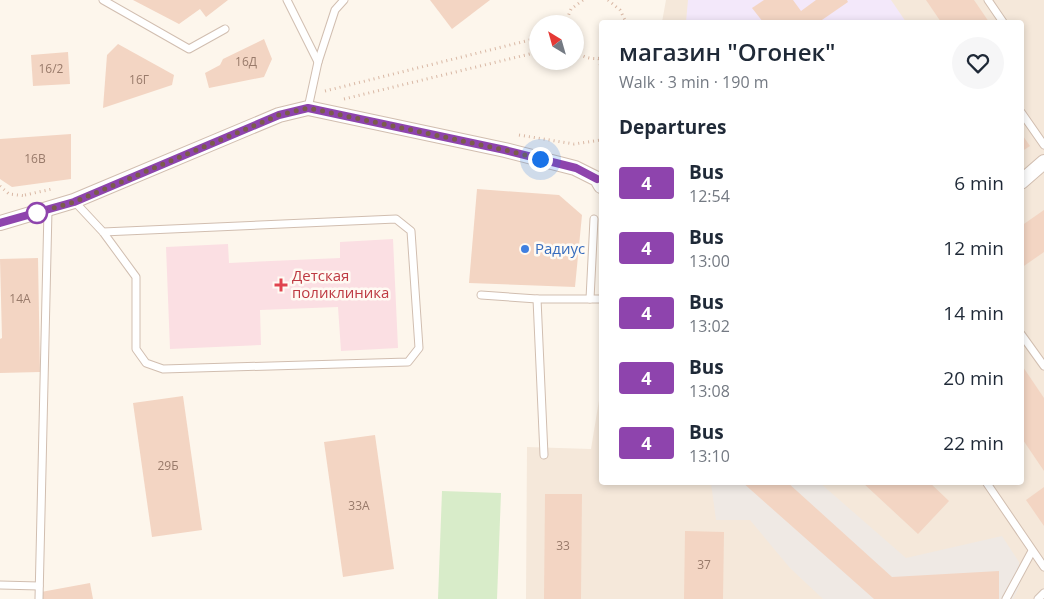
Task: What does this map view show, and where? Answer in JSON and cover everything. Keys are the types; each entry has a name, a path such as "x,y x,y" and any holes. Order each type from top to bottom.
{"street":[{"path":"0,223 74,202 310,101 576,168 597,179 599,182"},
{"path":"1024,179 1044,162"}],"lane":[{"path":"103,0 189,49 225,29"},
{"path":"287,0 318,62"},
{"path":"310,101 318,62 336,10 344,0"},
{"path":"988,0 1003,20"},
{"path":"1024,116 1044,144"},
{"path":"74,202 102,232 136,278 136,349 146,363 163,369 408,362 419,348 411,230 396,219 102,232"},
{"path":"39,599 48,210"},
{"path":"590,299 594,219"},
{"path":"481,295 537,299 599,299"},
{"path":"537,299 544,455"},
{"path":"1024,338 1044,366"},
{"path":"988,485 1044,567"},
{"path":"1006,599 1032,551"},
{"path":"0,585 38,586"},
{"path":"1038,599 1044,593"}],"path":[{"path":"569,15 571,9 583,0"},
{"path":"608,0 615,4 625,20"},
{"path":"615,4 619,0"},
{"path":"310,101 529,40"},
{"path":"336,100 529,54"},
{"path":"584,56 599,59"}],"shaded area":[{"path":"666,0 1044,0 1044,599 526,599 527,447 591,449 599,400 599,485 1024,485 1024,20 662,20"},
{"path":"688,0 891,0 905,20 686,20"},
{"name":"Детская поликлиника","path":"393,239 398,348 341,351 338,307 260,310 261,345 170,349 166,247 228,244 229,263 340,258 340,242"},
{"path":"711,485 822,485 906,558 1002,536 1019,562 1020,585 1013,599 823,599 790,568 750,520 716,520"}],"green space":[{"path":"442,491 501,493 497,599 438,599"}],"building":[{"path":"133,0 228,0 206,17 200,9 179,24"},
{"path":"430,0 490,0 452,29"},
{"path":"764,0 793,0 801,11 816,0 847,0 848,2 822,20 761,20 752,8"},
{"path":"926,0 974,0 988,20 940,20"},
{"path":"264,39 272,59 264,77 209,88 205,73 220,65 223,59"},
{"path":"118,44 174,75 172,85 103,108 107,55"},
{"path":"68,52 70,84 33,86 31,55"},
{"path":"71,134 71,179 12,187 0,179 0,139"},
{"path":"1024,137 1030,146 1024,150"},
{"name":"Радиус","path":"477,189 559,195 582,215 575,287 469,283"},
{"path":"1044,210 1044,252 1024,266 1024,224"},
{"path":"38,258 40,372 0,373 0,339 2,338 0,259"},
{"path":"1024,368 1044,398 1044,471 1024,441"},
{"path":"183,396 202,530 152,537 133,403"},
{"path":"375,435 394,569 343,577 324,442"},
{"path":"745,485 790,485 892,577 999,571 999,599 874,599"},
{"path":"865,485 932,485 949,501 918,534"},
{"path":"1044,487 1044,526 1026,500"},
{"path":"545,494 582,494 581,599 544,599"},
{"path":"685,531 724,532 723,599 684,599"},
{"path":"90,583 93,599 42,599 41,592"}],"bus line":[{"name":"4","path":"0,223 74,202 279,115 308,108 505,150 576,168 597,179"}],"place":[{"name":"Радиус","path":"525,249"},
{"name":"Детская поликлиника","path":"281,285"}],"route":[{"path":"37,213 74,202 279,115 308,108 540,159"}]}
